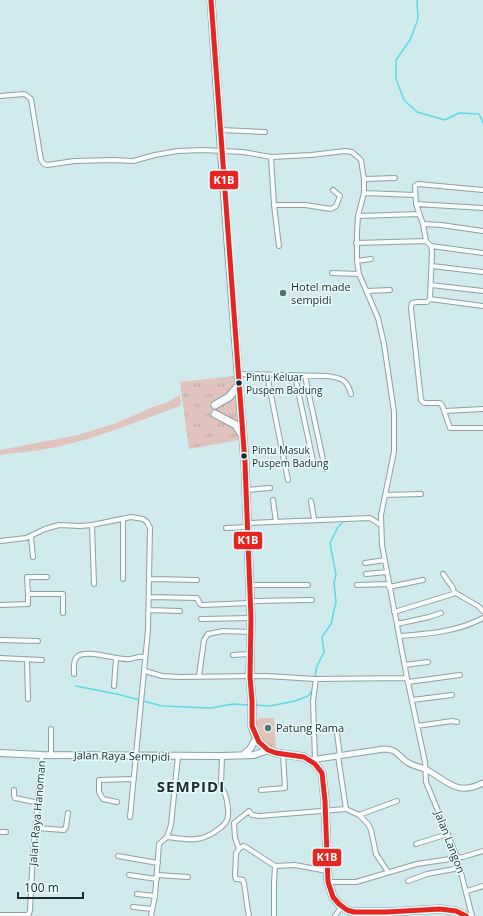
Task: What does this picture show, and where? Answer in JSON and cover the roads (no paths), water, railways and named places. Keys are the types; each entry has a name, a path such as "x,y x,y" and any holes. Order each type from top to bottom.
{"highway":[{"path":"211,0 248,525 252,726 257,737 268,750 313,760 319,769 323,778 326,811 328,882 333,897 342,906 354,914 375,914 440,909 456,911 466,916"},
{"path":"215,405 229,397 239,385"},
{"path":"215,414 236,425 241,431 243,437"}],"main road":[{"path":"243,755 250,750 257,737"},
{"name":"Jalan Raya Sempidi","path":"0,753 42,755 222,756 258,754 268,750"}],"street":[{"name":"Jalan Langon","path":"0,96 24,94 31,99 41,160 44,164 74,161 133,161 178,151 203,150 271,157 311,155 345,151 352,152 361,160 364,179 364,193 358,216 356,243 357,261 359,274 378,318 384,344 394,412 394,452 381,515 381,535 404,665 425,762 426,780 457,857 467,891 472,916"},
{"path":"220,130 265,132"},
{"path":"271,157 274,204 279,246"},
{"path":"364,179 395,178"},
{"path":"483,190 418,184 415,186 416,204 423,224 426,241 431,246 483,253"},
{"path":"274,204 304,205 331,209 336,206 340,197 333,190"},
{"path":"364,193 415,195"},
{"path":"416,204 483,208"},
{"path":"358,216 419,214"},
{"path":"423,224 483,231"},
{"path":"356,243 426,241"},
{"path":"428,301 431,285 431,246"},
{"path":"357,261 371,259"},
{"path":"432,266 483,272"},
{"path":"332,273 359,274"},
{"path":"431,285 483,291"},
{"path":"367,291 390,290"},
{"path":"483,306 428,301 412,303 411,308 421,400 424,403 442,404 450,428 483,428"},
{"path":"238,374 327,376 340,378 349,386 351,394"},
{"path":"267,375 288,480"},
{"path":"295,376 314,466"},
{"path":"305,376 325,469"},
{"path":"445,411 483,409"},
{"path":"246,490 270,488"},
{"path":"385,495 421,494"},
{"path":"273,500 276,522"},
{"path":"311,501 314,519"},
{"path":"0,541 31,537 45,529 59,525 92,525 131,517 143,519 147,522 150,528 150,597 145,671 130,817"},
{"path":"226,528 314,519 370,518 381,525"},
{"path":"123,519 123,579"},
{"path":"92,525 94,584"},
{"path":"31,537 33,558"},
{"path":"365,563 385,560"},
{"path":"366,574 387,572"},
{"path":"443,574 453,588 454,592 478,606 483,611"},
{"path":"0,605 28,604 27,577 47,577"},
{"path":"150,579 197,580"},
{"path":"357,585 389,586 423,580"},
{"path":"249,584 308,585"},
{"path":"394,612 453,594 454,592"},
{"path":"28,594 63,594 63,613"},
{"path":"150,597 197,598 202,605 312,600"},
{"path":"149,610 180,611"},
{"path":"397,624 441,613"},
{"path":"201,619 251,618"},
{"path":"399,636 443,632 473,623 483,618"},
{"path":"199,676 204,640 208,634 223,631 251,632"},
{"path":"0,640 38,641"},
{"path":"74,674 74,660 77,657 89,654 130,659 139,656 145,657"},
{"path":"233,655 250,654"},
{"path":"0,658 42,660"},
{"path":"114,686 116,658"},
{"path":"27,659 28,699"},
{"path":"404,665 428,662"},
{"path":"145,671 162,676 266,676 314,679 407,680 460,675"},
{"path":"314,679 313,760 389,749 394,750 408,763 425,770 452,785 461,788 473,788 483,783"},
{"path":"412,700 452,694"},
{"path":"417,726 452,721 457,722"},
{"path":"51,729 51,755"},
{"path":"337,733 346,809"},
{"path":"261,790 285,788 283,754"},
{"name":"Jalan Raya Hanoman","path":"0,915 24,915 30,913 42,755"},
{"path":"150,916 155,896 159,844 167,837 173,816 178,756"},
{"path":"167,837 193,840 204,839 227,822 229,815 226,796 221,786 222,756"},
{"path":"426,780 433,774"},
{"path":"117,802 103,798 99,792 99,780 134,779"},
{"path":"14,790 15,798 39,803"},
{"path":"359,815 397,801"},
{"path":"239,849 235,838 234,823 248,811 252,815 259,816 346,809 359,815 368,824 371,830 376,854 388,872"},
{"path":"36,828 64,830 66,827 68,813"},
{"path":"0,832 6,832"},
{"path":"416,844 448,834"},
{"path":"249,916 244,894 244,882 236,879 235,876 236,853 243,846 246,846 276,866 295,865 327,871"},
{"path":"328,882 356,882 420,864 483,851"},
{"path":"118,856 158,863"},
{"path":"274,916 274,882 276,866"},
{"path":"408,881 427,874 460,868"},
{"path":"130,875 188,877"},
{"path":"467,891 483,886"},
{"path":"137,894 155,896"},
{"path":"335,916 342,906"},
{"path":"133,907 152,909"}],"waterway":[{"path":"417,0 418,19 410,40 396,60 396,79 404,100 417,112 445,120 459,113 479,114 483,123"},
{"path":"255,705 270,706 295,701 308,696 312,691 317,666 324,652 322,637 331,624 336,602 334,583 336,575 330,543 338,527 344,521"},
{"path":"76,686 117,694 162,706 211,708 233,704 249,705"}],"place":[{"name":"Hotel made sempidi","path":"283,293"},
{"name":"Pintu Keluar Puspem Badung","path":"239,383"},
{"name":"Pintu Masuk Puspem Badung","path":"244,456"},
{"name":"Patung Rama","path":"268,728"}],"district":[{"name":"SEMPIDI","path":"191,787"}]}
